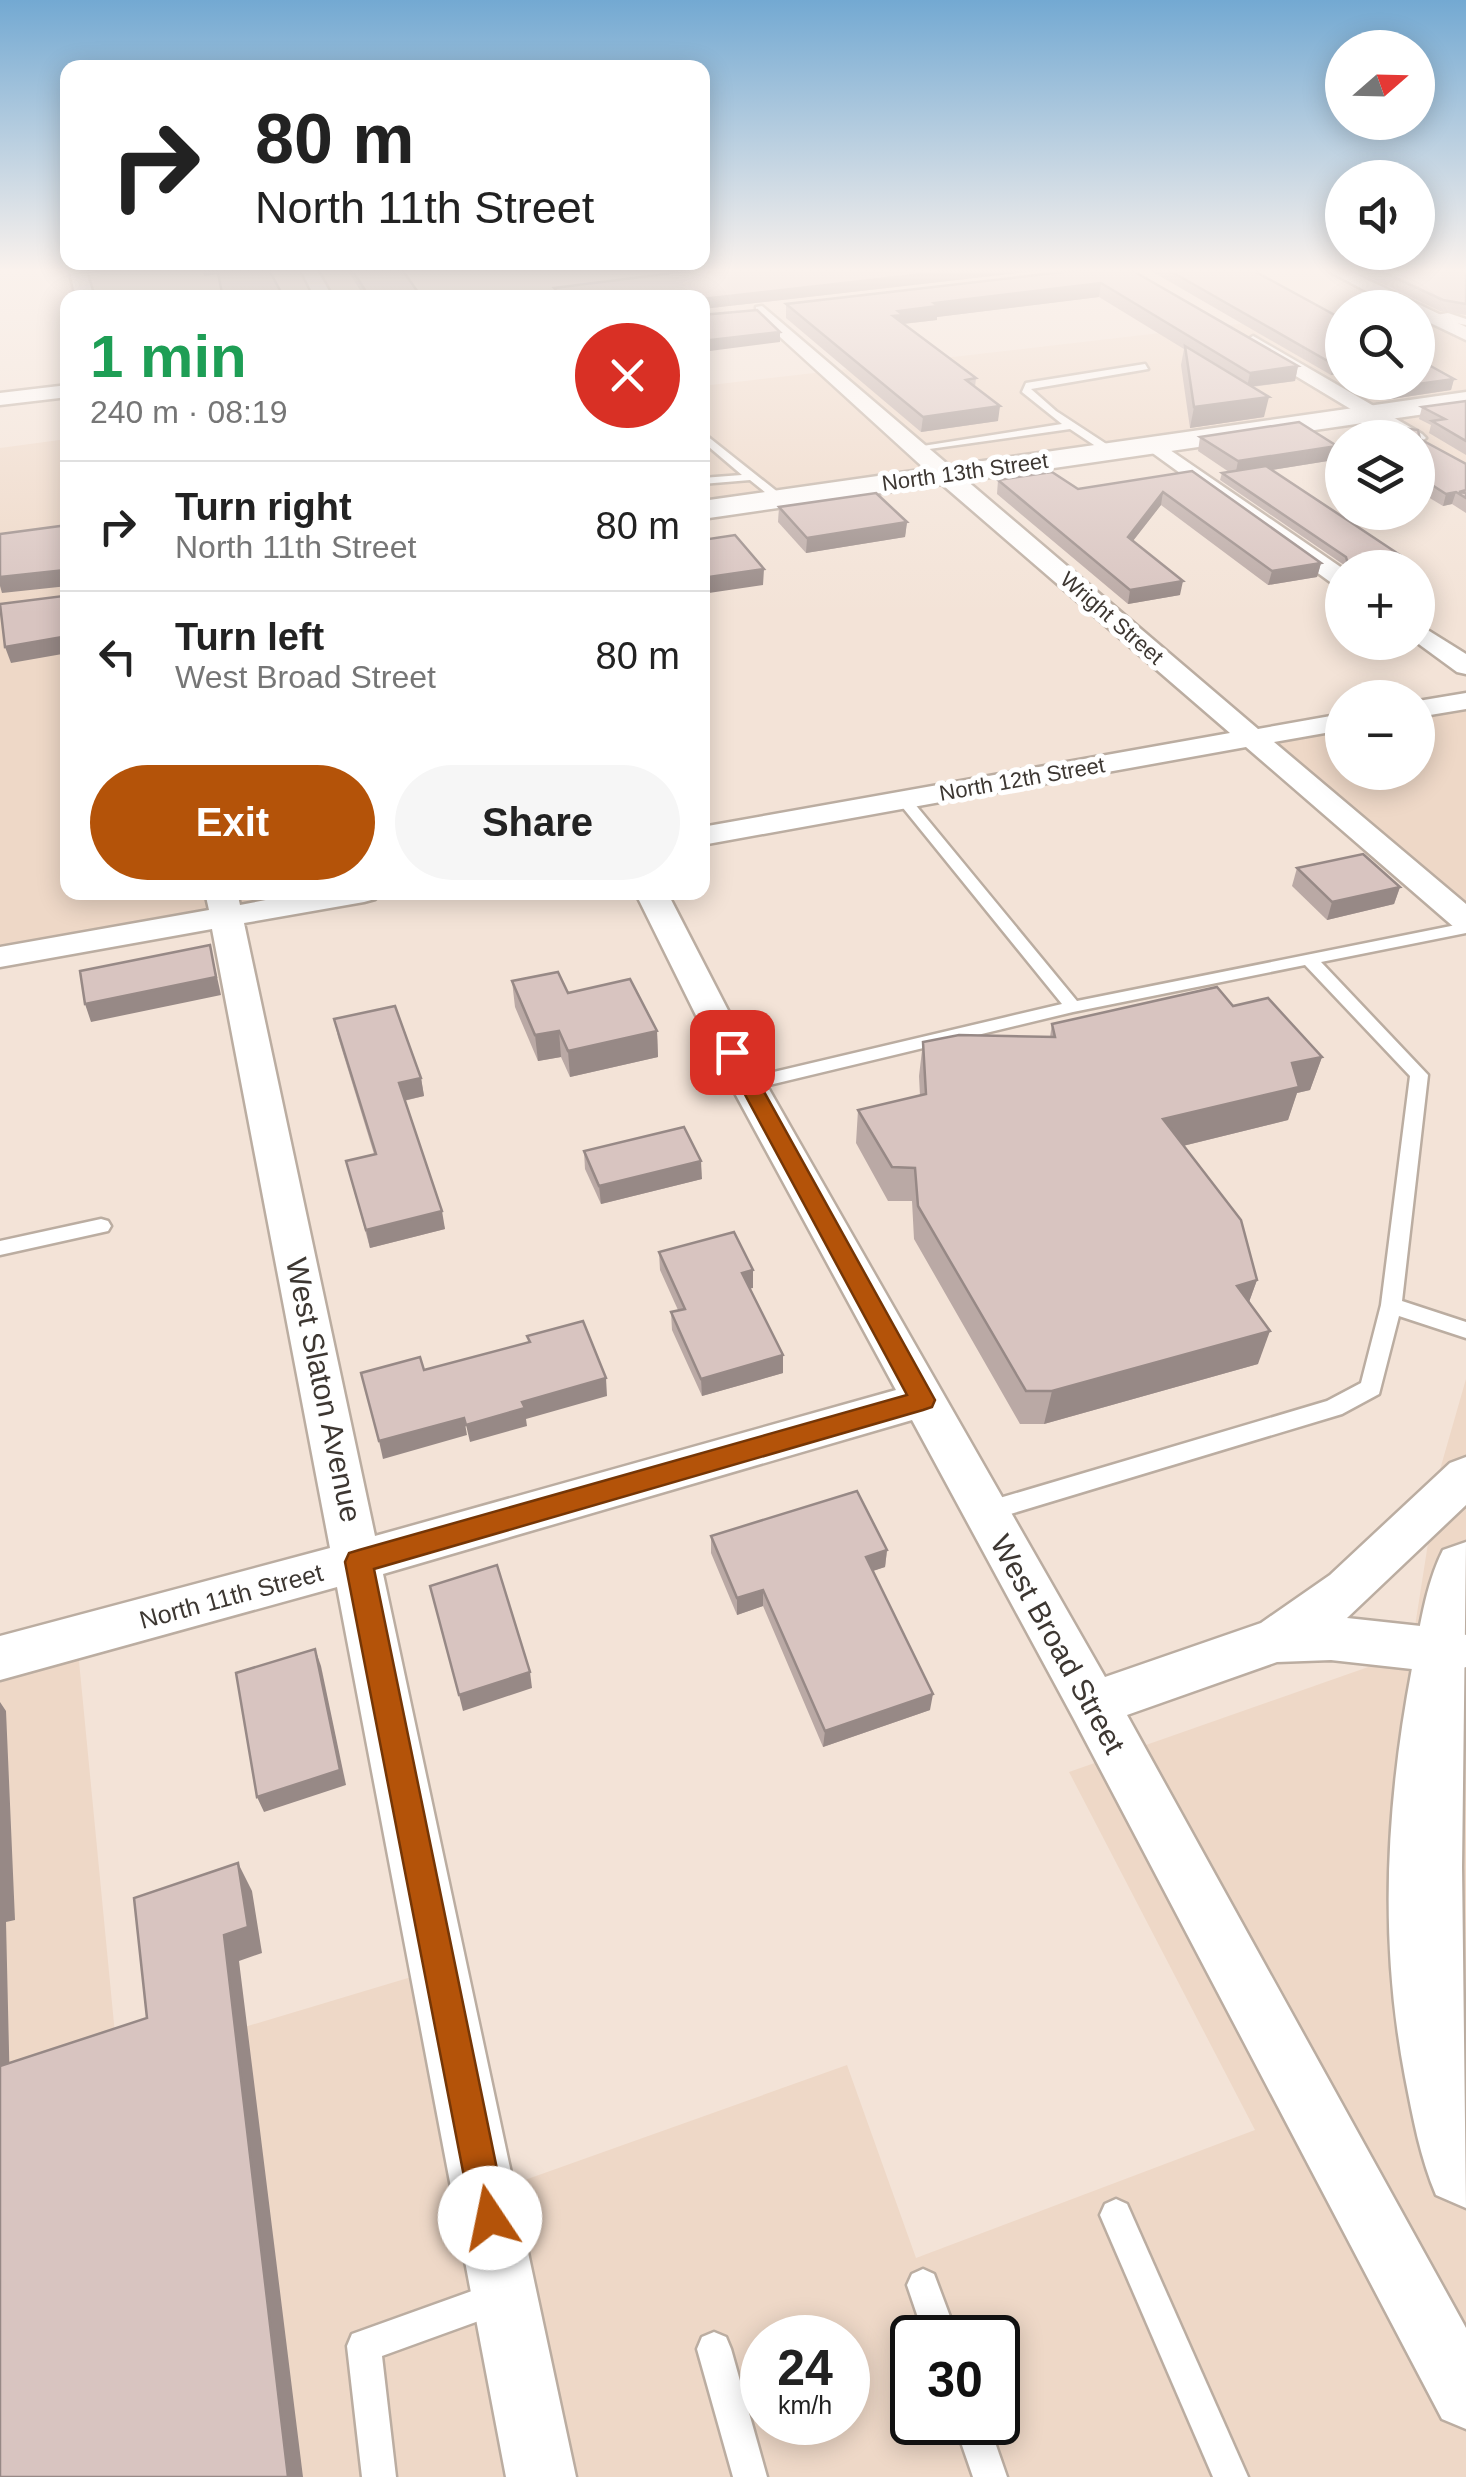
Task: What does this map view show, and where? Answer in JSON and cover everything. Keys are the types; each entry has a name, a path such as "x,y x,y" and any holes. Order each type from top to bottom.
{"street":[{"name":"Wright Street","path":"843,384 1466,924"},
{"path":"1323,384 1384,420"},
{"path":"0,399 60,392"},
{"name":"North 13th Street","path":"710,508 1466,400"},
{"path":"1154,445 1325,566"},
{"path":"1435,644 1466,666"},
{"path":"1435,706 1466,701"},
{"name":"North 12th Street","path":"710,835 1325,725"},
{"path":"0,957 224,904 271,900"},
{"name":"West Broad Street","path":"655,900 748,1084 1093,1704 1466,2395"},
{"name":"West Slaton Avenue","path":"224,904 541,2477"},
{"name":"North 11th Street","path":"0,1658 359,1562 923,1400"},
{"path":"1093,1704 1277,1640 1346,1590 1466,1476"},
{"path":"1466,1570 1448,1651 1428,1804 1425,1908 1431,1989 1446,2084 1466,2164"},
{"path":"1277,1640 1332,1638 1448,1651"}],"lane":[{"path":"1038,384 1029,385 1026,390 1032,398 1110,451"},
{"path":"915,448 1072,426"},
{"path":"710,443 780,499"},
{"path":"710,481 752,477"},
{"path":"904,800 1073,1007"},
{"path":"748,1084 1073,1007 1466,924"},
{"path":"984,1512 1334,1408 1371,1388 1391,1305 1419,1075 1308,959"},
{"path":"0,1248 101,1226"},
{"path":"1391,1305 1466,1330"},
{"path":"1116,2215 1231,2477"},
{"path":"924,2285 934,2315"},
{"path":"380,2477 364,2346 505,2296"},
{"path":"714,2349 750,2477"},
{"path":"979,2445 990,2477"}],"shaded area":[{"path":"1325,384 1325,400 1435,400 1435,384 1466,384 1466,471 1435,454 1435,420 1378,420 1367,415 710,507 710,385"},
{"path":"60,440 60,900 334,900 0,962 0,448"},
{"path":"1466,696 1466,927 1244,736 1325,722 1325,790 1435,790 1435,702"},
{"path":"1466,1379 1466,2477 0,2477 0,1653 76,1630 118,2065 418,1975 469,2200 847,2065 916,2258 1255,2130 1069,1772 1411,1652 1439,1473"}],"building":[{"path":"882,384 971,384 1000,406 923,417"},
{"path":"1191,384 1247,384 1269,397 1194,407"},
{"path":"1466,401 1466,441 1435,423 1445,419 1422,407"},
{"path":"1299,422 1325,438 1325,448 1238,461 1200,437"},
{"path":"1435,447 1466,464 1466,490 1459,492 1466,493 1466,498 1456,492 1446,494 1435,487"},
{"path":"1266,466 1325,505 1325,530 1362,530 1392,550 1336,550 1222,473"},
{"path":"1192,471 1321,563 1272,571 1163,492 1128,537 1183,581 1130,590 998,480 1052,472 1078,489"},
{"path":"876,493 907,522 807,538 779,507"},
{"path":"60,526 60,571 0,577 0,534"},
{"path":"735,535 764,569 710,577 710,539"},
{"path":"60,596 60,637 5,647 0,604"},
{"path":"1363,854 1400,887 1332,902 1297,868"},
{"path":"210,945 216,977 85,1004 80,971"},
{"path":"558,972 568,993 630,979 657,1031 568,1051 559,1031 535,1035 512,981"},
{"path":"1217,987 1233,1006 1268,998 1322,1057 1292,1063 1299,1087 1163,1119 1241,1220 1257,1280 1237,1286 1270,1331 1052,1391 1026,1391 918,1206 915,1168 892,1167 858,1110 926,1094 923,1042 959,1035 1055,1037 1052,1024"},
{"path":"395,1006 421,1078 399,1083 442,1211 366,1230 346,1161 376,1154 334,1019"},
{"path":"684,1127 701,1161 599,1186 584,1151"},
{"path":"734,1232 753,1270 742,1273 783,1355 701,1379 671,1312 685,1309 659,1252"},
{"path":"583,1321 606,1378 522,1402 525,1408 466,1425 464,1418 379,1441 361,1373 420,1357 424,1370 530,1342 527,1336"},
{"path":"857,1491 887,1550 866,1557 933,1694 825,1731 763,1590 737,1598 711,1536"},
{"path":"497,1565 530,1672 459,1695 430,1586"},
{"path":"315,1649 340,1770 257,1797 236,1673"},
{"path":"238,1863 248,1927 224,1935 288,2477 0,2477 0,2066 147,2018 134,1898"}],"route":[{"path":"490,2218 359,1562 923,1400 732,1052"}]}
